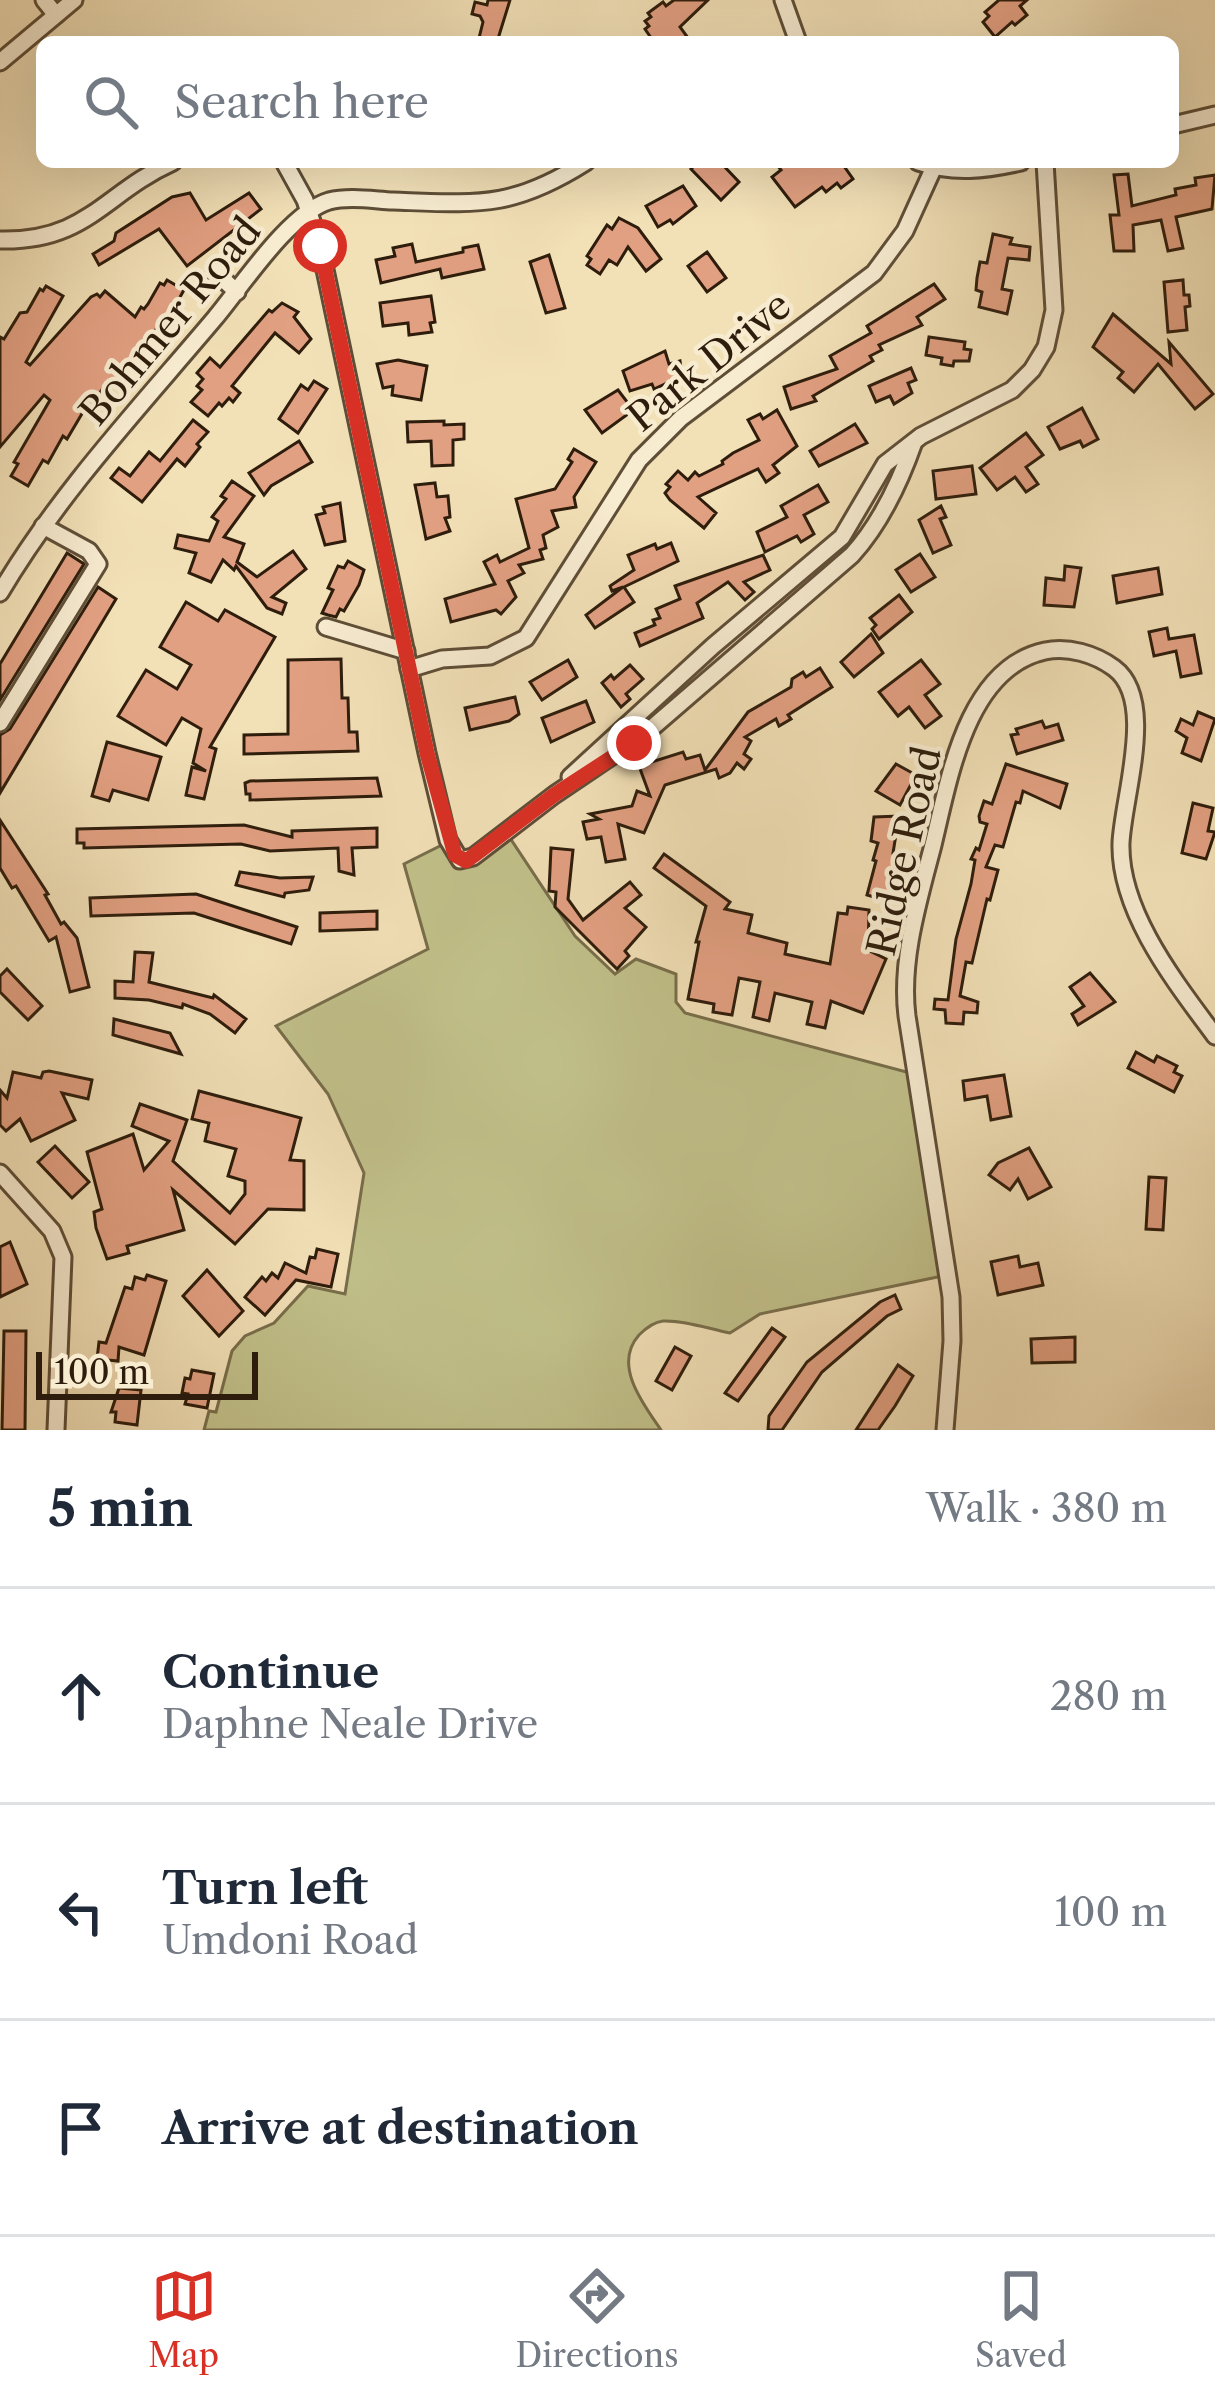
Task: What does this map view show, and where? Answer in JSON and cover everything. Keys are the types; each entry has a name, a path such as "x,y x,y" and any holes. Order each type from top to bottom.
{"street":[{"path":"44,0 56,15"},
{"path":"0,62 74,0"},
{"path":"783,0 789,36"},
{"path":"1179,124 1215,115"},
{"path":"0,240 58,234 97,214 160,168"},
{"path":"287,168 310,212 439,808 453,852 466,861 554,795 713,646 842,537 885,464 914,442 1012,390 1032,370 1046,346 1054,310 1045,168"},
{"name":"Bohmer Road","path":"0,593 43,526 237,292 310,212 326,202 346,199 464,203 505,199 550,185 577,168"},
{"name":"Park Drive","path":"409,669 442,659 490,656 526,638 638,460 681,418 874,273 905,231 925,168"},
{"path":"950,168 990,168"},
{"path":"214,272 237,292"},
{"path":"0,723 98,563 89,551 43,526"},
{"path":"326,627 406,651"},
{"name":"Ridge Road","path":"945,1430 951,1297 906,1004 908,970 921,890 962,743 987,692 1016,662 1045,651 1077,651 1114,668 1130,690 1137,722 1122,828 1126,880 1160,955 1215,1036"},
{"path":"0,1173 52,1231 63,1257 56,1430"}],"shaded area":[{"path":"506,832 575,936 615,974 636,959 676,974 676,1002 685,1013 914,1074 947,1275 760,1314 730,1333 679,1322 653,1324 639,1335 629,1359 634,1384 661,1430 204,1430 209,1411 216,1412 232,1351 245,1336 274,1323 308,1286 345,1294 364,1173 328,1094 276,1026 428,949 404,864 448,842 460,861"}],"building":[{"path":"488,0 510,0 499,36 480,36 483,22 472,14 475,2 487,5"},
{"path":"674,0 708,0 680,27 687,36 650,36 645,29 651,17 648,13 663,2 666,6"},
{"path":"999,0 1027,0 1020,6 1027,15 996,36 983,22 989,16 985,12"},
{"path":"726,168 739,182 721,200 691,169"},
{"path":"845,168 853,179 826,192 822,187 795,207 772,177 781,170"},
{"path":"1128,174 1132,206 1176,195 1175,189 1196,185 1195,178 1215,175 1212,209 1176,217 1183,248 1168,251 1161,220 1133,225 1134,251 1114,251 1110,215 1119,215 1114,175"},
{"path":"683,186 696,206 673,224 670,220 658,227 646,206"},
{"path":"190,193 206,220 249,193 261,209 187,266 159,229 99,265 93,254 114,241 116,233 172,197"},
{"path":"619,218 638,228 661,259 646,271 628,247 617,265 609,260 600,274 587,265 591,259 587,256 607,225 612,229"},
{"path":"993,234 1012,238 1010,244 1030,247 1029,260 1008,258 1002,289 1012,291 1007,314 979,307 982,292 976,290 980,262 987,263"},
{"path":"412,244 416,262 478,245 484,269 442,278 440,269 381,283 376,260 395,256 393,248"},
{"path":"707,252 726,278 707,292 688,266"},
{"path":"549,255 565,308 546,313 530,262"},
{"path":"167,280 184,290 149,342 144,339 110,389 104,386 87,415 83,412 67,439 63,436 48,463 43,460 28,486 11,476 18,464 14,462 50,400 44,395 0,447 0,337 4,339 20,313 27,312 40,289 46,286 63,296 26,362 30,365 91,297 105,291 135,317"},
{"path":"1183,280 1190,306 1185,307 1187,330 1168,332 1164,282"},
{"path":"934,284 945,299 917,317 922,325 879,345 882,350 870,356 873,361 813,396 816,401 791,409 784,387 837,369 830,356 871,333 867,326"},
{"path":"431,296 432,332 409,335 408,323 383,326 380,303"},
{"path":"282,303 298,312 294,317 311,339 299,353 275,333 232,386 240,393 233,402 229,398 222,406 219,403 208,416 191,402 202,390 197,386 203,379 197,373 210,358 220,367 269,310"},
{"path":"1113,314 1171,364 1169,342 1213,394 1195,409 1158,364 1134,392 1118,378 1123,372 1093,347"},
{"path":"929,337 965,342 964,349 971,350 969,361 954,361 953,366 926,355"},
{"path":"665,351 669,364 680,361 682,376 654,389 652,384 630,391 623,371"},
{"path":"398,360 427,366 421,400 392,395 393,386 383,388 377,364"},
{"path":"911,368 916,380 908,383 912,393 894,404 890,396 876,402 869,386"},
{"path":"314,381 327,389 298,433 279,419 301,385 308,390"},
{"path":"618,390 628,403 623,408 628,414 602,433 585,410"},
{"path":"1082,408 1098,439 1083,447 1080,441 1060,449 1048,427"},
{"path":"777,410 797,446 773,465 779,473 766,482 758,469 698,497 716,513 704,528 670,500 666,484 678,471 688,480 695,472 699,476 723,464 733,453 759,440 748,420 760,414 763,419"},
{"path":"193,420 208,432 197,444 200,447 185,466 177,459 142,502 111,478 119,468 130,476 149,452 160,461"},
{"path":"444,421 444,425 464,424 464,439 453,440 453,465 432,466 431,441 408,442 407,422"},
{"path":"855,424 867,443 819,466 810,451"},
{"path":"1026,433 1043,455 1026,467 1038,484 1026,492 1015,477 997,490 980,468"},
{"path":"299,441 312,462 264,495 249,473"},
{"path":"574,449 596,462 574,497 576,507 552,511 558,527 543,535 543,559 519,565 524,573 508,581 516,597 501,614 496,610 451,622 445,599 495,584 484,562 497,555 500,562 529,548 516,499 555,489 572,462 568,459"},
{"path":"972,466 976,494 936,499 933,471"},
{"path":"232,481 254,496 224,537 244,544 237,562 257,577 293,551 306,569 272,597 286,603 282,614 267,608 236,566 234,570 223,560 211,582 189,573 196,553 175,548 178,535 209,541 218,521 212,517"},
{"path":"435,483 437,497 448,496 450,517 445,518 450,531 426,539 415,485"},
{"path":"818,485 828,502 804,515 814,534 801,542 797,536 765,552 757,532 787,517 781,506"},
{"path":"340,503 345,541 325,545 316,515 325,513 323,507"},
{"path":"941,506 946,517 940,519 951,545 933,553 919,520"},
{"path":"671,543 678,561 624,587 634,602 595,628 586,615 623,587 612,591 610,586 634,570 628,555"},
{"path":"67,553 84,564 0,700 0,664"},
{"path":"920,554 935,577 911,592 896,570"},
{"path":"763,555 770,570 744,582 754,592 745,600 728,582 697,603 703,618 640,646 635,633 655,625 653,620 660,618 656,609 680,599 675,586"},
{"path":"348,561 364,570 359,585 344,611 340,609 336,617 322,613 338,566 344,568"},
{"path":"1065,566 1081,568 1074,607 1044,605 1046,578 1064,580"},
{"path":"1158,568 1162,594 1117,603 1113,576"},
{"path":"98,587 116,599 0,793 0,735 10,729"},
{"path":"899,595 912,612 879,639 870,618"},
{"path":"186,602 218,621 225,610 275,637 210,747 216,749 204,799 186,795 192,767 206,771 193,763 201,729 182,718 166,745 118,716 146,670 177,689 191,665 160,647"},
{"path":"1167,628 1169,639 1194,635 1201,673 1181,677 1176,651 1154,656 1149,632"},
{"path":"871,634 883,653 854,677 841,662"},
{"path":"341,659 342,698 348,698 349,732 357,732 358,751 244,754 244,735 288,734 288,660"},
{"path":"568,660 577,677 542,700 530,682"},
{"path":"921,660 940,684 925,695 941,716 925,728 909,707 898,716 879,692"},
{"path":"630,665 643,679 626,694 630,699 621,707 602,683"},
{"path":"820,668 832,687 779,726 776,719 745,737 751,741 744,754 751,759 744,769 737,763 719,778 716,769 665,785 644,833 618,824 625,859 606,862 601,837 587,839 583,822 599,819 590,814 632,806 637,791 650,796 639,766 683,752 686,759 700,755 705,770 748,712 791,687 792,679 803,672 806,677"},
{"path":"515,697 519,714 470,730 465,708"},
{"path":"586,701 594,722 551,742 542,718"},
{"path":"1198,712 1215,719 1201,761 1182,753 1187,738 1176,731 1181,719 1193,725"},
{"path":"1042,721 1045,728 1058,724 1063,740 1017,754 1011,735"},
{"path":"107,742 161,757 148,800 113,790 109,801 92,796"},
{"path":"896,764 916,775 900,805 876,791"},
{"path":"1006,764 1067,784 1060,808 1023,791 1020,803 1016,802 1003,847 995,845 986,867 998,870 972,963 966,962 960,996 978,1002 977,1013 964,1012 963,1024 946,1023 945,1010 934,1009 935,999 948,1000 956,939 975,860 971,859 987,824 979,816 984,801 992,804"},
{"path":"377,778 381,796 250,800 245,783 250,781"},
{"path":"1193,803 1213,808 1208,831 1215,832 1206,859 1182,853"},
{"path":"899,816 893,853 898,854 895,864 903,867 887,901 867,895 878,843 871,841 874,817"},
{"path":"0,820 48,894 61,924 77,938 89,987 70,992 56,937 49,941 0,868"},
{"path":"244,825 292,837 292,831 377,828 377,847 352,848 354,875 339,871 338,848 270,851 241,844 84,848 84,843 77,843 77,829"},
{"path":"551,848 573,850 568,899 583,920 630,882 641,895 625,908 646,927 625,951 629,956 617,969 555,907 556,892 549,891"},
{"path":"664,854 730,902 725,909 752,915 748,933 787,943 785,954 830,964 838,913 847,914 848,907 869,910 868,950 886,959 863,1013 831,1001 825,1028 807,1024 812,1002 775,993 769,1021 753,1017 760,982 739,978 732,1015 713,1012 714,1004 688,999 706,906 654,868"},
{"path":"240,872 313,877 309,890 284,897 236,885"},
{"path":"196,894 297,927 291,944 194,913 91,916 90,898"},
{"path":"377,911 377,929 320,931 320,913"},
{"path":"135,952 153,953 149,982 214,995 246,1019 235,1033 210,1014 183,1004 182,1008 115,998 115,981 133,982"},
{"path":"7,969 42,1006 28,1020 0,992 0,976"},
{"path":"1090,973 1115,1002 1078,1025 1072,1014 1084,1006 1070,987"},
{"path":"114,1019 170,1033 181,1054 113,1035"},
{"path":"1136,1052 1154,1062 1157,1056 1177,1066 1174,1072 1182,1076 1174,1092 1128,1068"},
{"path":"49,1071 92,1080 88,1099 62,1093 75,1120 31,1141 20,1119 6,1131 0,1125 0,1090 7,1098 13,1072 41,1078"},
{"path":"1004,1075 1011,1116 991,1120 987,1096 965,1100 963,1081"},
{"path":"199,1091 301,1118 290,1160 304,1161 304,1210 268,1209 235,1244 173,1190 184,1230 127,1246 129,1253 107,1259 96,1228 94,1212 102,1209 87,1152 133,1134 144,1170 169,1141 132,1126 140,1104 187,1120 173,1161 230,1213 245,1194 245,1181 228,1176 236,1149 205,1141 209,1123 192,1119"},
{"path":"55,1146 89,1182 72,1198 38,1162"},
{"path":"1029,1148 1051,1187 1028,1199 1018,1179 1010,1190 989,1175 998,1163"},
{"path":"1149,1177 1166,1178 1163,1230 1146,1229"},
{"path":"10,1242 27,1284 0,1297 0,1247"},
{"path":"317,1249 338,1254 331,1287 296,1280 265,1315 245,1297 262,1277 266,1281 272,1273 278,1278 285,1263 306,1273"},
{"path":"1018,1256 1020,1267 1038,1263 1043,1285 998,1295 991,1262"},
{"path":"207,1270 243,1311 219,1336 183,1296"},
{"path":"147,1275 166,1281 144,1355 119,1347 118,1361 97,1359 99,1342 106,1343 125,1287 132,1289 135,1277 145,1280"},
{"path":"895,1295 901,1309 822,1372 782,1430 768,1430 769,1416 807,1362"},
{"path":"772,1328 785,1337 738,1401 725,1393"},
{"path":"4,1331 26,1331 25,1430 2,1430"},
{"path":"1075,1337 1075,1362 1032,1363 1031,1339"},
{"path":"675,1347 691,1356 672,1390 656,1381"},
{"path":"898,1365 913,1376 895,1406 878,1430 856,1430"},
{"path":"192,1370 214,1374 207,1408 185,1404 185,1378 190,1379"},
{"path":"119,1388 141,1390 137,1425 115,1422 116,1412 111,1412"}],"route":[{"path":"320,246 427,753 455,855 466,861 634,743"}]}
